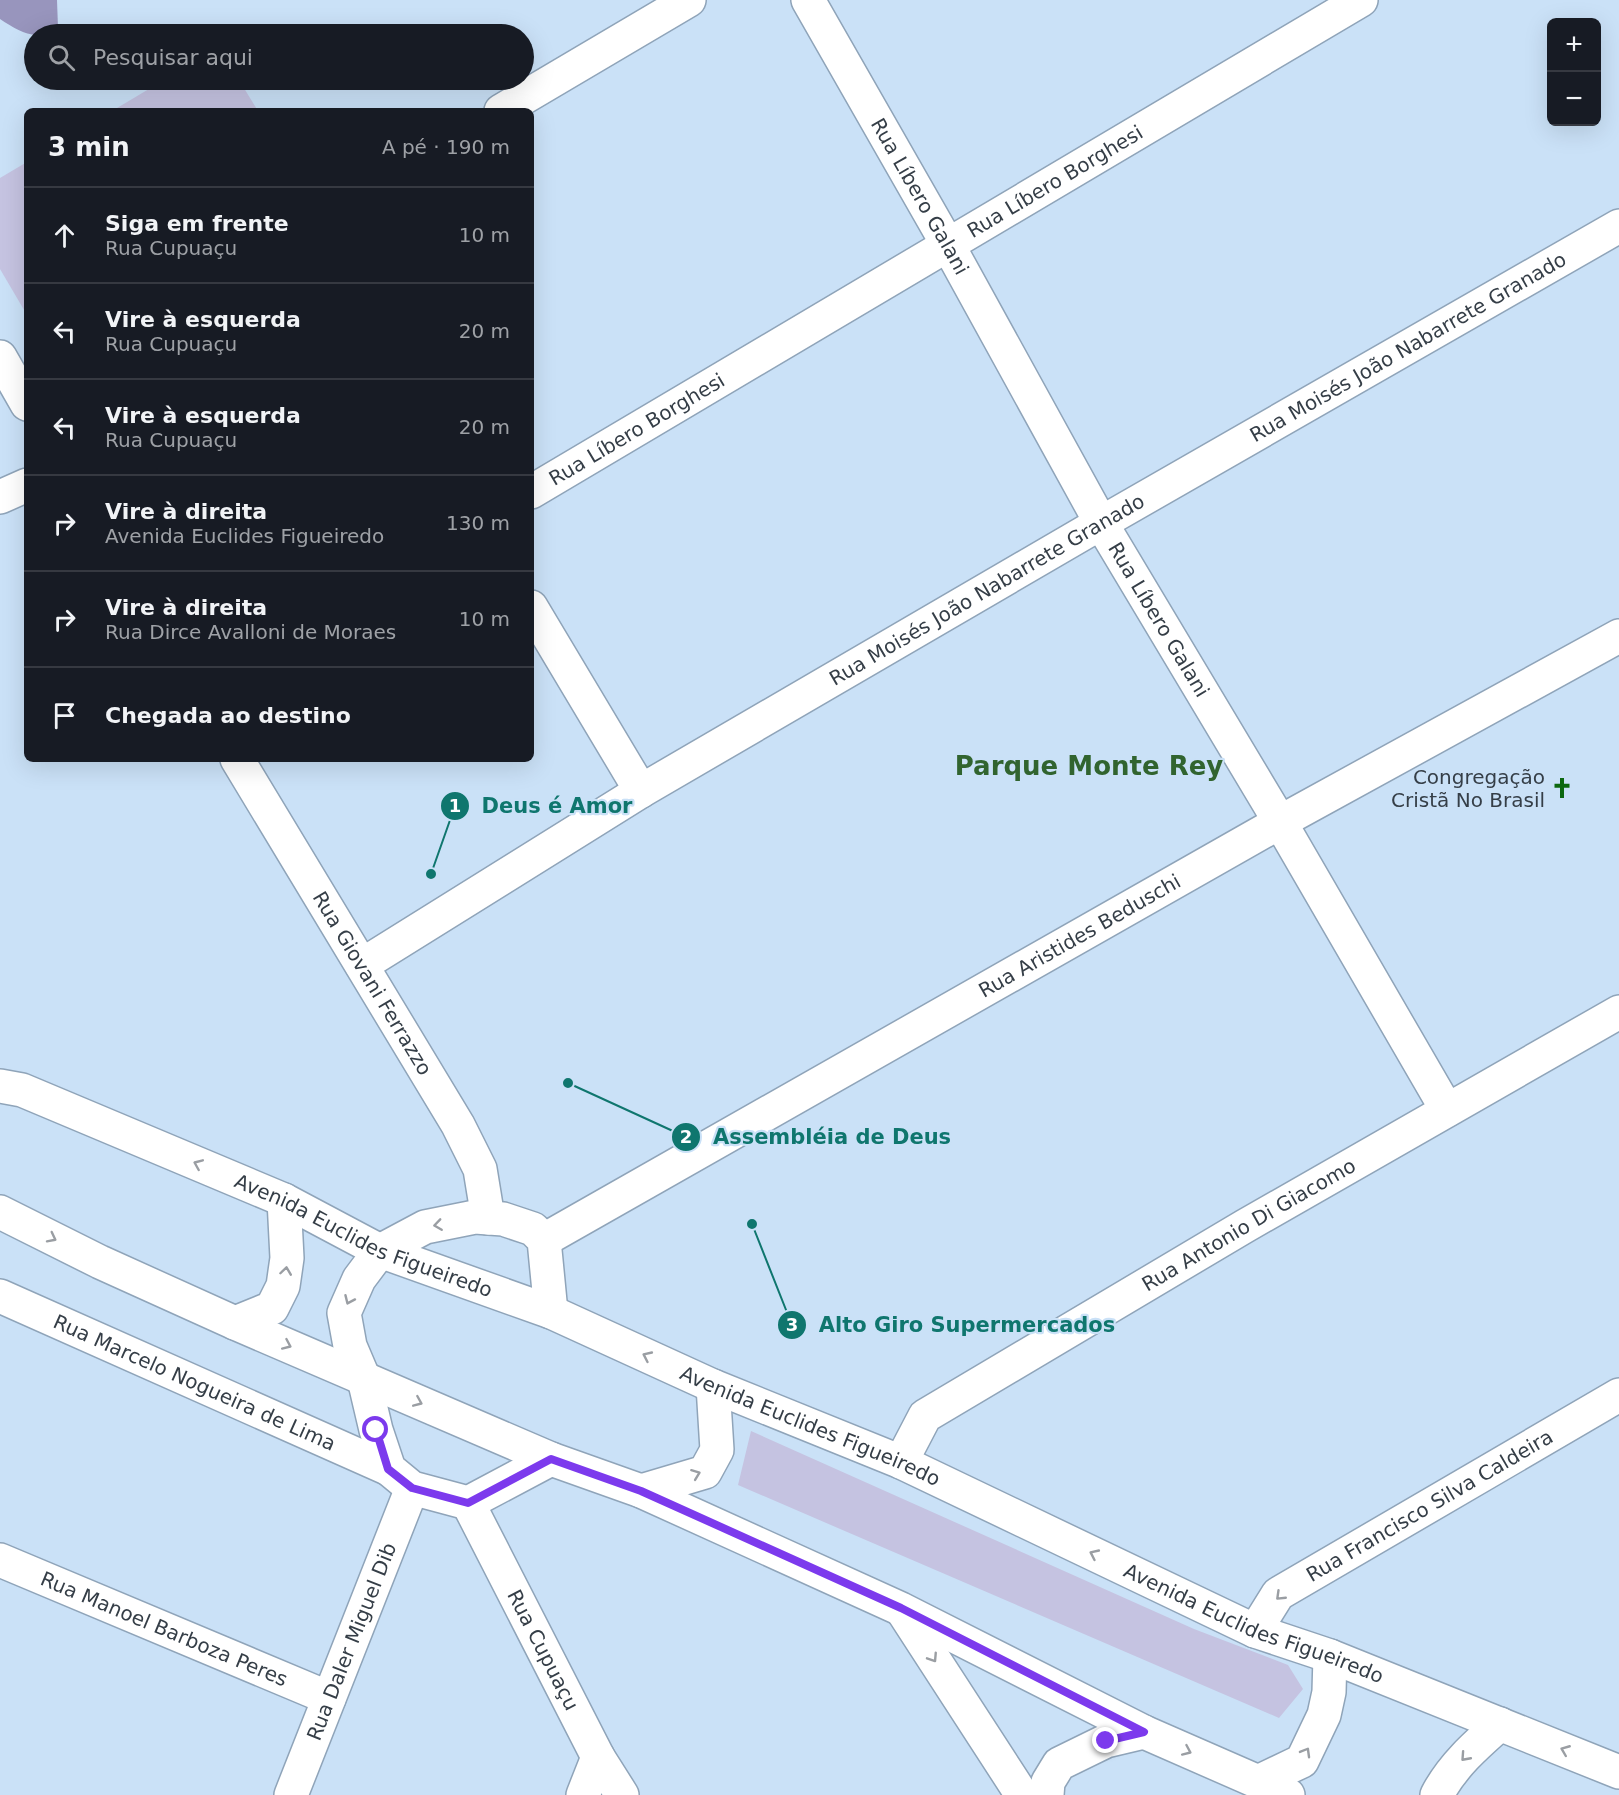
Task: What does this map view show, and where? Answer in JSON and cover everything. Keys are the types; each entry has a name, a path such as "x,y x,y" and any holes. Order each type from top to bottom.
{"street":[{"path":"506,108 689,0"},
{"name":"Rua Líbero Galani","path":"808,0 948,245 1101,523 1280,822 1447,1110"},
{"name":"Rua Líbero Borghesi","path":"534,490 1361,0"},
{"name":"Rua Moisés João Nabarrete Granado","path":"362,965 642,790 1619,226"},
{"path":"0,357 24,395"},
{"path":"0,497 24,486"},
{"path":"534,612 642,790"},
{"name":"Rua Aristides Beduschi","path":"544,1240 1280,822 1619,636"},
{"name":"Rua Giovani Ferrazzo","path":"239,762 458,1125 480,1169 488,1218"},
{"name":"Rua Antonio Di Giacomo","path":"901,1462 925,1416 1245,1226 1619,1012"},
{"name":"Avenida Euclides Figueiredo","path":"7,1081 284,1200 380,1251 551,1312 713,1386 901,1462 1255,1631 1330,1656 1619,1772"},
{"path":"235,1323 272,1308 283,1286 287,1258 284,1200"},
{"path":"0,1212 100,1262 235,1323 551,1459 641,1491 901,1608 1144,1732 1288,1795"},
{"path":"551,1312 544,1240 533,1229 503,1219 475,1217 425,1227 380,1251 359,1279 344,1313 350,1346 400,1478 468,1503 551,1459"},
{"name":"Rua Marcelo Nogueira de Lima","path":"0,1296 400,1478"},
{"path":"641,1491 705,1472 717,1450 713,1386"},
{"name":"Rua Francisco Silva Caldeira","path":"1255,1631 1278,1594 1619,1395"},
{"name":"Rua Daler Miguel Dib","path":"291,1795 329,1698 400,1478"},
{"name":"Rua Cupuaçu","path":"468,1503 598,1757 622,1795"},
{"name":"Rua Manoel Barboza Peres","path":"0,1560 329,1698"},
{"path":"901,1608 1022,1795"},
{"path":"1258,1782 1302,1761 1324,1715 1329,1692 1330,1656"},
{"path":"1437,1795 1449,1775 1464,1758 1500,1724"},
{"path":"1047,1795 1048,1782 1059,1764 1106,1741 1144,1732"},
{"path":"584,1795 598,1757"}],"shaded area":[{"path":"0,0 57,0 58,24 24,24 24,32 0,19"},
{"path":"147,90 245,90 256,108 117,108"},
{"path":"24,164 24,310 0,269 0,178"},
{"path":"751,1431 1194,1629 1288,1665 1303,1689 1279,1718 738,1485"}],"place":[{"name":"Congregação Cristã No Brasil","path":"1562,788"},
{"name":"Deus é Amor","path":"431,874"},
{"name":"Assembléia de Deus","path":"568,1083"},
{"name":"Alto Giro Supermercados","path":"752,1224"}],"district":[{"name":"Parque Monte Rey","path":"1089,766"}],"route":[{"path":"376,1430 388,1469 412,1488 468,1503 551,1459 641,1491 901,1608 1144,1732 1106,1741"}]}
